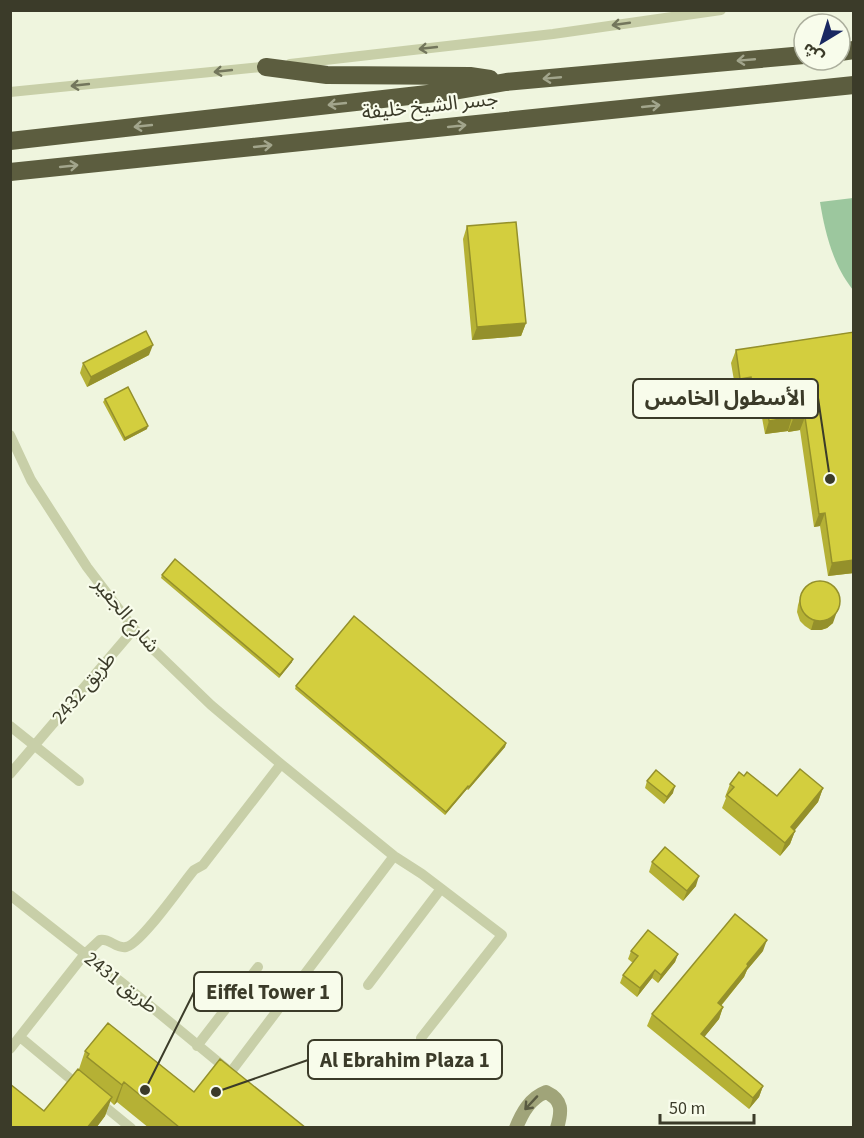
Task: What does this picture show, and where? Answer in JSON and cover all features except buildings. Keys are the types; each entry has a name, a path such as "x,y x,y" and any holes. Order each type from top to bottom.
{"highway":[{"name":"جسر الشيخ خليفة","path":"10,141 454,91 506,82 792,56"},
{"path":"267,66 327,75 470,76 506,82"},
{"name":"جسر الشيخ خليفة","path":"10,172 854,85"}],"main road":[{"path":"516,1128 522,1113 531,1101 546,1092 555,1096 560,1106 561,1114 557,1128"}],"street":[{"path":"10,92 553,34 721,10"},
{"name":"شارع الجفير","path":"10,435 31,480 87,567 134,629 191,687 281,764 394,856 422,874 501,935 421,1038"},
{"name":"طريق 2432","path":"10,774 134,629"},
{"path":"10,726 79,781"},
{"path":"10,1049 84,955 100,940 108,940 121,947 126,947 143,935 194,870 203,865 281,764"},
{"name":"طريق 2431","path":"10,895 126,986 234,1076 394,856"},
{"path":"368,985 440,890"},
{"path":"197,1046 258,967"},
{"path":"20,1037 131,1128"}],"green space":[{"path":"853,198 853,290 840,270 831,248 820,202"}],"place":[{"name":"الأسطول الخامس","path":"830,479"},
{"name":"Eiffel Tower 1","path":"145,1090"},
{"name":"Al Ebrahim Plaza 1","path":"216,1092"}]}
